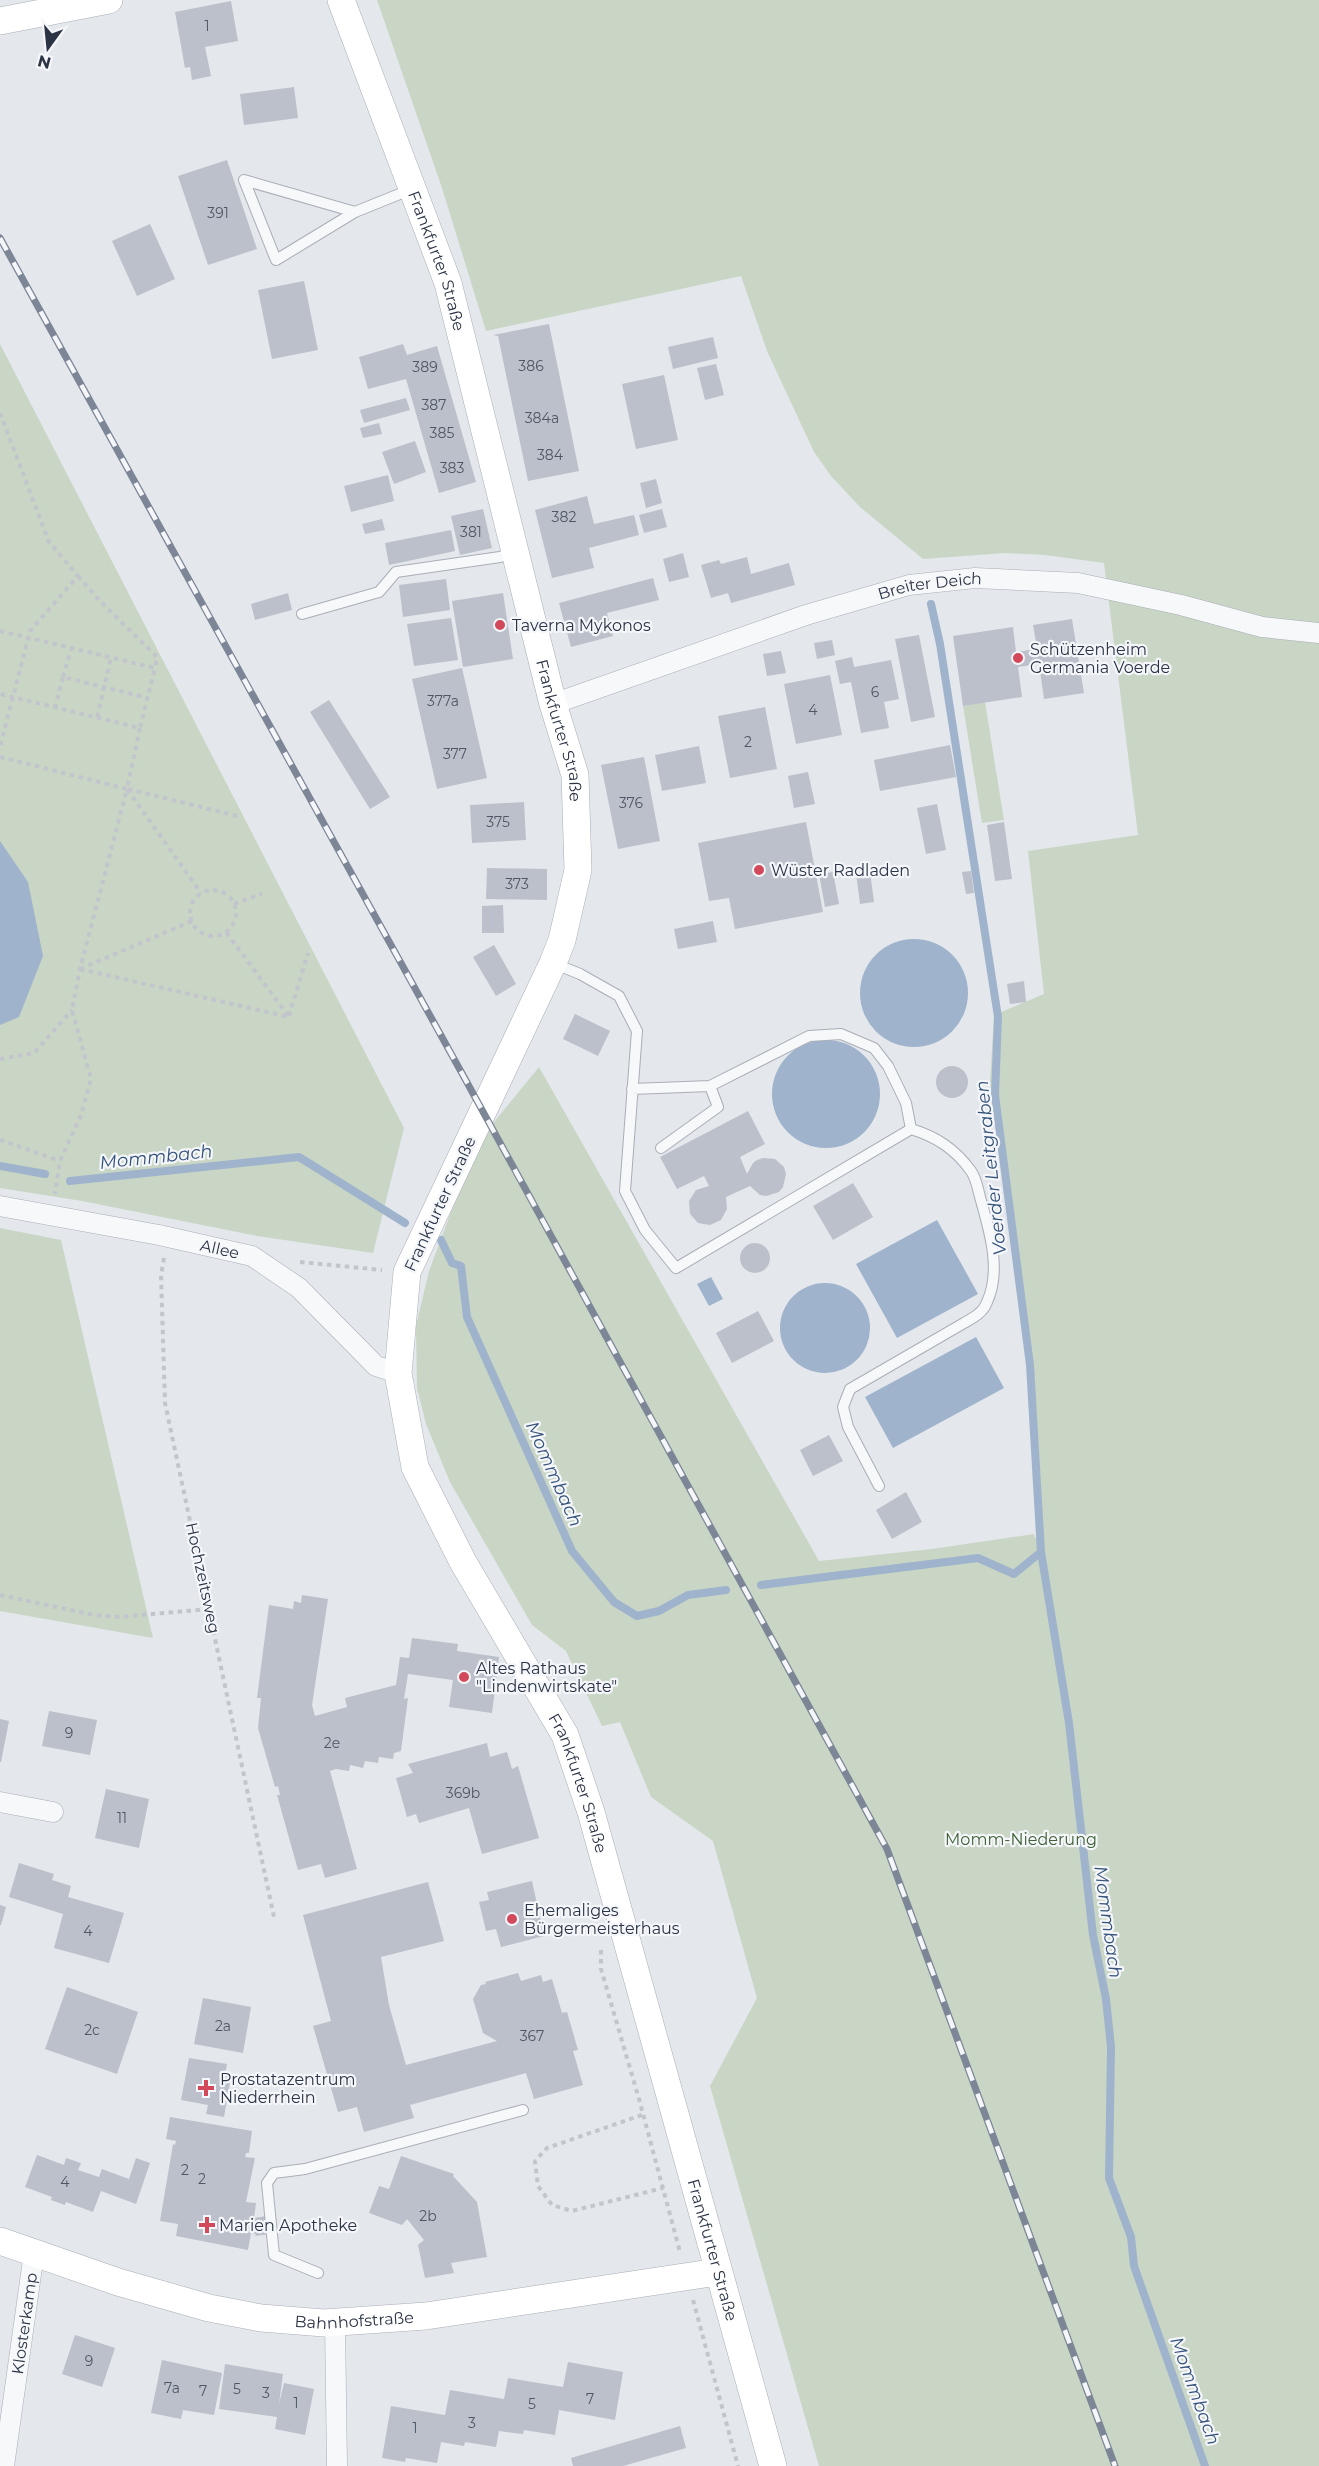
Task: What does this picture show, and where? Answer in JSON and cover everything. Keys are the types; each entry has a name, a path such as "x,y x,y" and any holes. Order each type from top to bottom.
{"main road":[{"path":"0,21 109,0"},
{"name":"Frankfurter Straße","path":"341,0 448,283 553,704 575,775 578,870 562,940 407,1272 399,1373 415,1467 463,1562 565,1735 591,1812 717,2272 773,2466"},
{"name":"Bahnhofstraße","path":"0,2241 118,2282 209,2308 261,2318 335,2322 426,2316 717,2272"}],"street":[{"name":"Breiter Deich","path":"553,704 806,615 909,585 975,578 1078,583 1181,605 1262,627 1319,633"},
{"name":"Allee","path":"0,1206 168,1237 252,1256 299,1288 376,1366 399,1373"},
{"path":"0,1802 53,1812"},
{"name":"Klosterkamp","path":"4,2466 34,2253"},
{"path":"335,2322 337,2466"}],"lane":[{"path":"355,212 244,180 276,260 355,212 412,189"},
{"path":"302,614 379,592 396,572 500,557 515,552"},
{"path":"553,963 580,974 619,996 637,1031 625,1191 645,1230 676,1268 911,1129 929,1134 951,1148 973,1173 989,1229 994,1274 987,1304 979,1313 850,1389 843,1407 848,1426 879,1486"},
{"path":"632,1089 710,1086 810,1035 841,1034 874,1048 888,1066 906,1103 911,1129"},
{"path":"661,1148 718,1107 710,1086"},
{"path":"318,2273 274,2255 267,2183 274,2174 305,2169 523,2110"}],"path":[{"path":"0,413 49,542 99,600 157,657 127,789 80,969 72,1011 91,1079 81,1115 60,1161 52,1216"},
{"path":"0,747 30,631 78,576"},
{"path":"0,631 155,668"},
{"path":"55,708 71,648"},
{"path":"97,717 111,658"},
{"path":"63,677 148,698"},
{"path":"0,694 140,728"},
{"path":"0,757 237,816"},
{"path":"127,789 201,893"},
{"path":"216,890 230,897 234,904 235,919 226,932 213,936 206,935 200,932 192,921 191,906 201,893 216,890"},
{"path":"234,904 262,894"},
{"path":"80,969 192,921"},
{"path":"226,932 289,1017"},
{"path":"289,1017 308,953"},
{"path":"80,969 289,1017"},
{"path":"0,1059 34,1053 72,1011"},
{"path":"0,1140 60,1161"},
{"name":"Hochzeitsweg","path":"168,1237 161,1275 165,1402 274,1917"},
{"path":"297,1261 392,1271"},
{"path":"0,1595 94,1615 118,1617 210,1609"},
{"path":"600,1939 601,1970 738,2466"},
{"path":"642,2115 547,2148 535,2161 538,2186 552,2205 572,2211 663,2188"}],"green space":[{"name":"Momm-Niederung","path":"377,0 1319,0 1319,2466 819,2466 710,2086 757,1998 713,1841 651,1797 620,1722 602,1726 566,1651 532,1625 450,1482 426,1424 417,1388 416,1326 429,1271 460,1188 482,1137 539,1067 819,1561 932,1549 1034,1534 1035,1538 1041,1538 1029,1349 990,1082 994,1015 1044,994 1028,851 1138,835 1104,563 1045,555 1005,553 923,559 860,507 831,476 814,452 767,351 741,276 486,331 442,188"},
{"path":"0,344 404,1128 373,1253 257,1236 82,1201 0,1188"},
{"path":"985,702 1004,820 982,823 963,706"},
{"path":"0,1228 61,1240 153,1638 0,1611"}],"water":[{"path":"0,841 28,882 43,956 19,1017 0,1025"},
{"path":"914,939 935,943 952,955 964,972 968,993 964,1014 952,1031 935,1043 914,1047 893,1043 876,1031 864,1014 860,993 864,972 876,955 893,943"},
{"path":"826,1040 847,1044 864,1056 876,1073 880,1094 876,1115 864,1132 847,1144 826,1148 805,1144 788,1132 776,1115 772,1094 776,1073 788,1056 805,1044"},
{"path":"937,1220 978,1294 897,1338 856,1264"},
{"path":"711,1277 723,1299 709,1306 697,1284"},
{"path":"825,1283 842,1287 857,1296 866,1311 870,1328 866,1345 857,1360 842,1369 825,1373 808,1369 793,1360 784,1345 780,1328 784,1311 793,1296 808,1287"},
{"path":"976,1337 1004,1388 893,1448 865,1397"}],"building":[{"path":"231,1 238,41 205,47 211,76 192,80 190,67 185,68 175,12"},
{"path":"294,87 298,118 244,125 240,94"},
{"path":"227,160 257,249 208,265 178,176"},
{"path":"150,224 175,279 137,296 112,241"},
{"path":"304,281 318,350 272,359 258,290"},
{"path":"549,324 579,471 528,481 498,336 493,335"},
{"path":"713,337 718,358 673,369 668,347"},
{"path":"403,344 407,355 437,346 476,482 439,493 406,379 368,389 359,357"},
{"path":"716,364 724,395 705,400 697,368"},
{"path":"664,375 678,440 636,449 622,384"},
{"path":"406,398 410,410 364,423 360,410"},
{"path":"379,423 382,434 363,438 360,428"},
{"path":"415,441 426,472 394,484 382,452"},
{"path":"388,475 394,501 351,512 344,486"},
{"path":"656,479 662,503 646,508 640,483"},
{"path":"587,496 594,524 634,515 639,535 589,548 594,568 552,578 535,510"},
{"path":"483,509 492,548 460,555 451,516"},
{"path":"662,509 667,527 644,533 639,515"},
{"path":"382,519 385,530 365,534 362,524"},
{"path":"451,530 455,551 389,565 385,543"},
{"path":"683,553 689,577 669,582 663,559"},
{"path":"747,557 751,574 789,563 795,585 731,603 728,593 711,598 701,565 719,560 721,564"},
{"path":"653,578 659,600 607,613 613,636 571,647 559,603"},
{"path":"446,579 450,610 403,617 399,585"},
{"path":"288,593 292,610 255,620 251,604"},
{"path":"503,593 513,659 463,667 452,601"},
{"path":"451,618 458,660 414,666 407,624"},
{"name":"Schützenheim Germania Voerde","path":"1072,619 1084,693 1044,699 1039,664 1018,667 1022,697 963,706 953,636 1013,627 1016,652 1037,649 1033,625"},
{"path":"919,635 935,717 911,722 895,639"},
{"path":"832,640 835,655 817,659 814,643"},
{"path":"781,651 786,673 767,676 763,654"},
{"path":"852,657 854,667 891,660 899,699 884,702 889,728 861,733 851,682 840,684 835,661"},
{"path":"462,668 487,778 437,789 412,679"},
{"path":"830,675 842,735 796,744 784,684"},
{"path":"329,700 390,797 370,809 310,712"},
{"path":"765,707 777,769 730,778 718,716"},
{"path":"950,745 956,777 880,791 874,760"},
{"path":"699,746 706,783 662,791 655,755"},
{"path":"644,757 660,841 618,849 601,765"},
{"path":"808,772 815,804 794,808 788,776"},
{"path":"524,802 526,840 472,843 470,805"},
{"path":"937,804 946,850 926,854 917,808"},
{"name":"Wüster Radladen","path":"806,822 823,912 735,929 729,898 709,901 698,843"},
{"path":"1004,822 1012,879 995,881 987,825"},
{"path":"487,868 547,869 547,900 486,899"},
{"path":"971,871 974,893 966,894 962,872"},
{"path":"833,872 839,904 825,907 819,874"},
{"path":"870,872 874,902 860,904 856,873"},
{"path":"503,905 504,933 482,933 482,906"},
{"path":"713,921 717,942 678,949 674,929"},
{"path":"494,945 516,984 496,996 473,957"},
{"path":"1024,981 1026,1002 1010,1004 1007,984"},
{"path":"575,1014 610,1031 598,1056 563,1039"},
{"path":"952,1066 964,1070 968,1082 964,1094 952,1098 940,1094 936,1082 940,1070"},
{"path":"748,1111 765,1144 740,1157 747,1174 757,1160 775,1159 784,1167 786,1174 783,1187 779,1192 766,1196 760,1195 750,1186 726,1197 727,1209 721,1220 710,1225 698,1223 690,1214 689,1201 696,1190 709,1186 704,1176 677,1189 660,1157"},
{"path":"853,1183 873,1217 833,1240 813,1206"},
{"path":"755,1243 766,1247 770,1258 766,1269 755,1273 744,1269 740,1258 744,1247"},
{"path":"758,1311 774,1341 732,1363 716,1333"},
{"path":"829,1435 843,1461 813,1476 800,1450"},
{"path":"906,1492 922,1522 892,1539 876,1510"},
{"path":"302,1595 328,1599 312,1705 315,1716 347,1707 345,1698 396,1685 400,1657 409,1658 412,1638 458,1644 457,1651 499,1657 492,1713 449,1707 453,1680 408,1674 404,1699 408,1698 401,1751 394,1753 393,1759 379,1757 378,1763 365,1761 363,1768 350,1765 349,1771 336,1769 330,1771 357,1869 325,1878 321,1864 298,1870 277,1795 280,1795 278,1786 275,1787 258,1728 261,1698 257,1698 269,1605 293,1609 294,1601 301,1603"},
{"path":"49,1711 97,1720 90,1755 42,1746"},
{"path":"0,1719 9,1721 1,1762 0,1762"},
{"path":"487,1743 490,1757 507,1752 512,1769 518,1766 539,1838 482,1854 469,1808 419,1823 416,1814 407,1817 396,1778 413,1773 408,1764"},
{"path":"106,1789 149,1799 139,1848 95,1838"},
{"path":"19,1863 54,1874 52,1880 71,1886 68,1897 124,1913 109,1963 54,1948 63,1914 9,1897"},
{"name":"Ehemaliges Bürgermeisterhaus","path":"532,1881 544,1936 501,1947 496,1929 486,1931 479,1902 489,1900 487,1892"},
{"path":"428,1882 444,1941 381,1957 389,2005 406,2065 497,2041 483,2033 473,1999 481,1985 518,1973 521,1981 541,1975 543,1982 552,1979 562,2013 567,2012 578,2050 573,2051 583,2085 534,2099 526,2073 410,2105 414,2118 364,2132 357,2107 338,2112 313,2026 331,2021 303,1915"},
{"path":"0,1905 6,1907 1,1925 0,1925"},
{"path":"67,1987 138,2012 117,2074 45,2049"},
{"path":"203,1998 251,2007 243,2053 194,2044"},
{"name":"Prostatazentrum Niederrhein","path":"189,2058 227,2064 225,2075 231,2076 224,2117 206,2114 208,2105 181,2100"},
{"path":"170,2117 252,2131 249,2153 246,2153 245,2157 255,2158 246,2202 256,2203 254,2218 273,2215 277,2233 255,2236 256,2234 251,2233 248,2250 176,2236 178,2224 160,2221 173,2144 175,2145 176,2141 166,2139"},
{"path":"37,2155 64,2165 66,2158 81,2163 78,2170 99,2177 102,2169 129,2179 136,2158 150,2163 136,2204 101,2191 93,2212 66,2202 65,2205 51,2200 52,2197 25,2187"},
{"path":"401,2156 454,2174 453,2176 477,2202 487,2257 451,2263 454,2273 425,2278 418,2245 424,2240 407,2219 402,2225 369,2213 379,2186 389,2189"},
{"path":"75,2335 115,2348 102,2387 62,2374"},
{"path":"162,2360 222,2373 214,2415 183,2410 181,2419 151,2413"},
{"path":"568,2362 623,2372 615,2420 559,2410 555,2435 524,2430 523,2434 499,2431 496,2447 465,2442 464,2446 441,2442 437,2463 406,2458 405,2462 382,2458 391,2406 445,2415 450,2390 504,2399 508,2378 563,2387"},
{"path":"225,2364 283,2374 279,2404 284,2383 314,2389 305,2435 275,2429 277,2417 219,2409"},
{"path":"680,2426 686,2448 623,2466 573,2466 571,2458"}],"waterway":[{"name":"Voerder Leitgraben","path":"931,604 940,644 998,1017 995,1095 1030,1365 1041,1552 1069,1723 1093,1935 1106,1999 1111,2047 1109,2178 1131,2237 1134,2266 1205,2466"},
{"name":"Mommbach","path":"70,1181 299,1157 405,1223"},
{"name":"Mommbach","path":"0,1166 45,1174"},
{"name":"Mommbach","path":"441,1240 452,1263 461,1266 467,1317 572,1551 614,1602 637,1616 659,1611 688,1595 726,1590"},
{"name":"Mommbach","path":"761,1585 978,1558 1014,1574 1041,1552"}],"railway":[{"path":"0,238 464,1077 887,1849 1115,2466"}],"place":[{"name":"Taverna Mykonos","path":"500,625"},
{"name":"Schützenheim Germania Voerde","path":"1018,658"},
{"name":"Wüster Radladen","path":"759,870"},
{"name":"Altes Rathaus \"Lindenwirtskate\"","path":"464,1677"},
{"name":"Ehemaliges Bürgermeisterhaus","path":"512,1919"},
{"name":"Prostatazentrum Niederrhein","path":"206,2088"},
{"name":"Marien Apotheke","path":"207,2225"}]}
